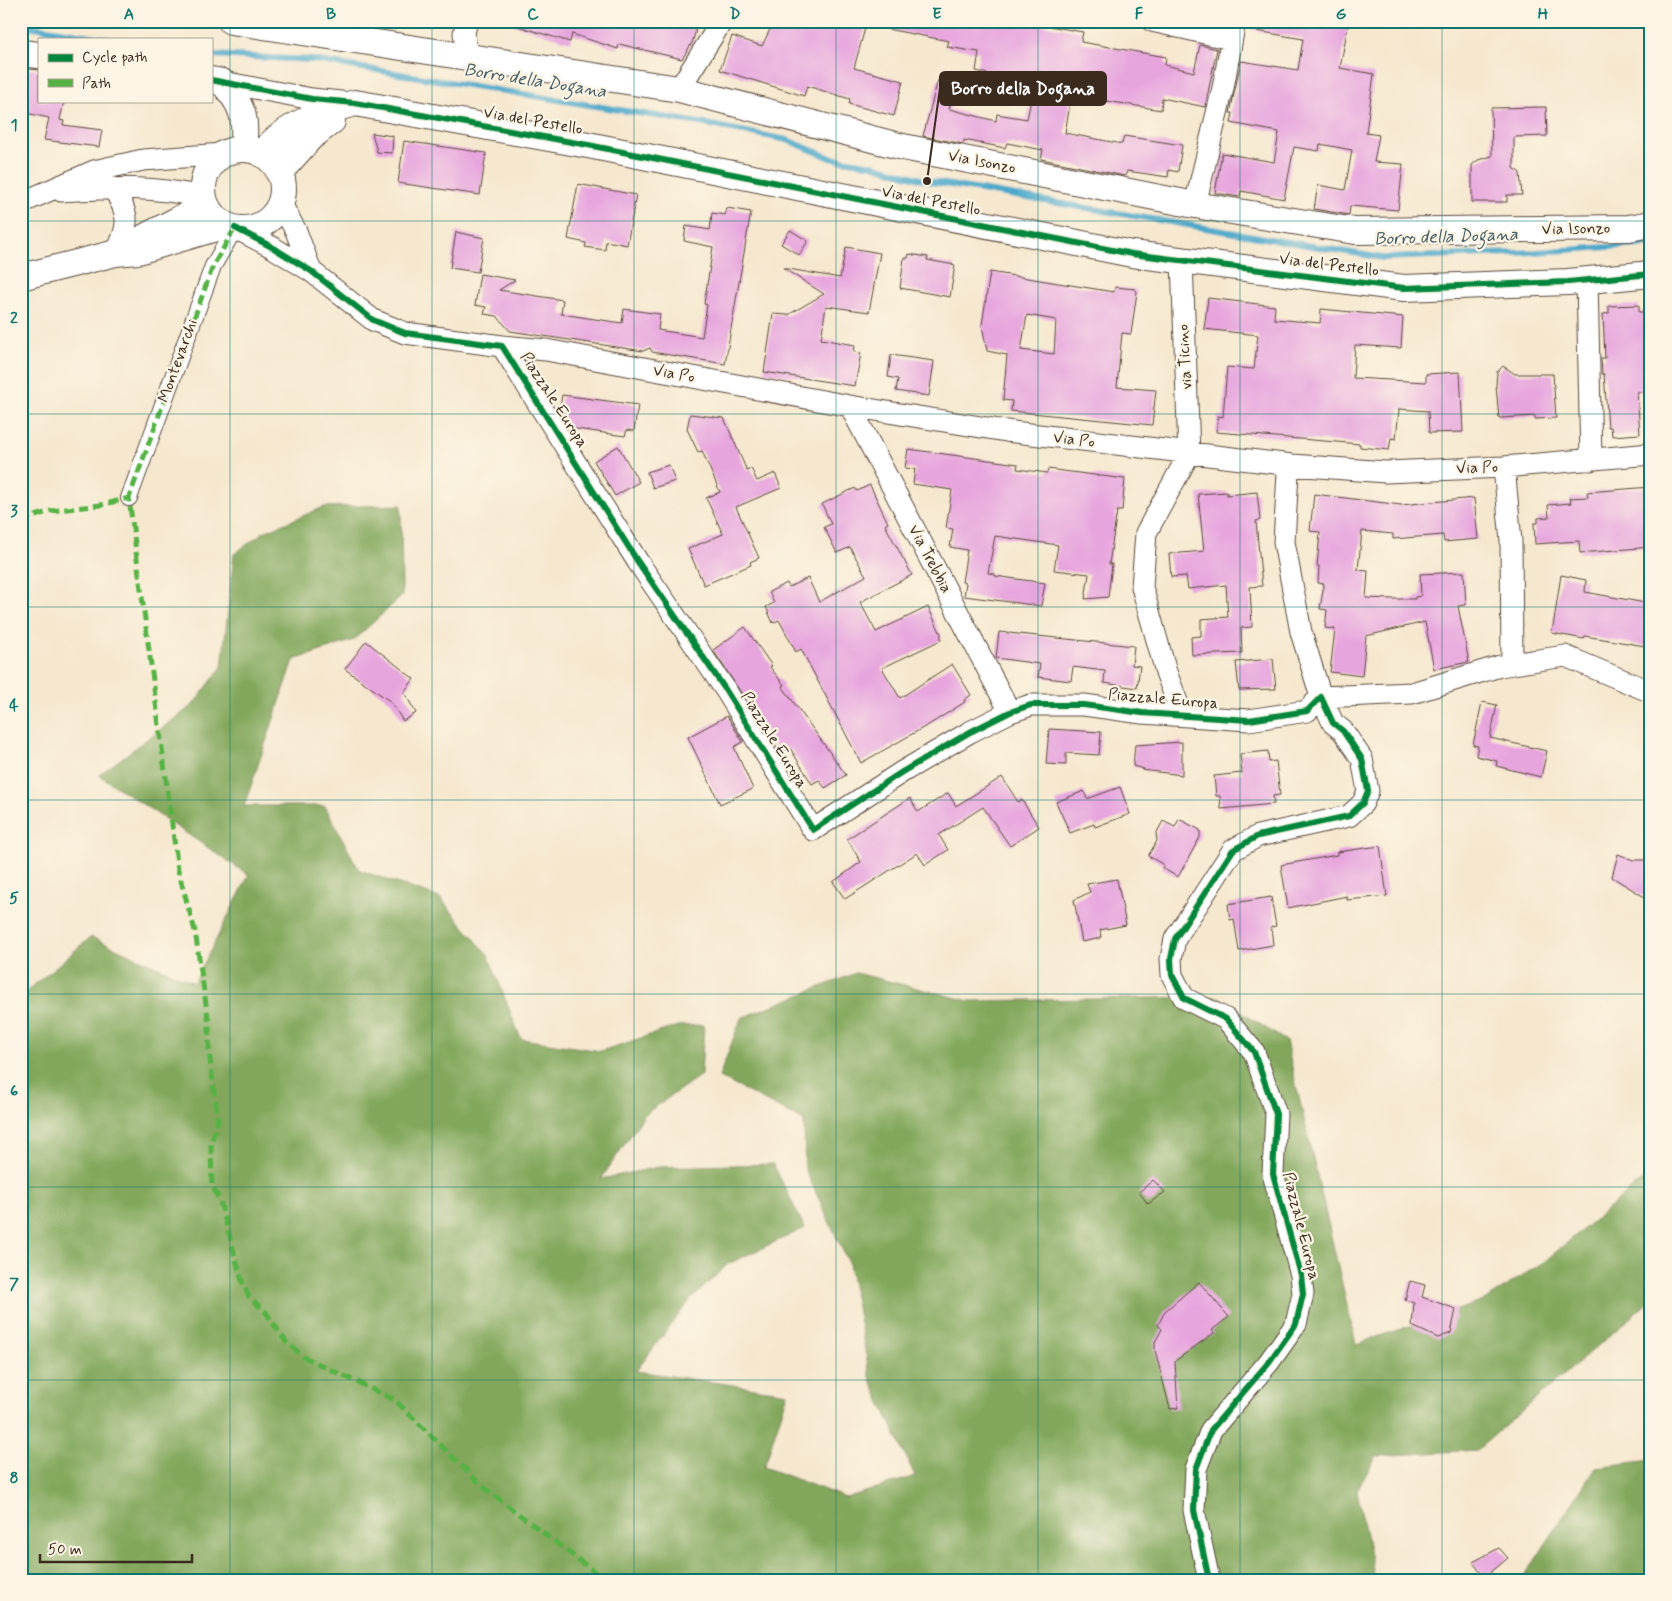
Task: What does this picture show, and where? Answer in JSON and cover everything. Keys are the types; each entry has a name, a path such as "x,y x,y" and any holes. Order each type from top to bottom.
{"street":[{"name":"Via Isonzo","path":"231,21 295,26 680,89 903,147 1195,205 1355,231 1629,228 1651,224"},
{"path":"467,21 464,33 467,55"},
{"path":"680,89 722,21"},
{"path":"1152,21 1233,30 1223,88 1195,205"},
{"path":"21,52 38,55"},
{"name":"Via del Pestello","path":"217,81 232,93 243,113 246,129 242,152 270,144 327,110 355,103"},
{"name":"Via del Pestello","path":"217,81 312,99 355,103 588,145 1132,254 1404,288 1587,280 1651,274"},
{"path":"279,173 310,138 355,103"},
{"path":"230,227 218,220 205,201 203,185 206,173 213,162 242,152"},
{"path":"21,203 94,170 143,160 242,152 275,166 279,173 282,193 280,202 267,221 246,229 230,227 21,277"},
{"path":"48,192 113,188 174,190 205,201"},
{"path":"113,188 125,209 127,225 116,253"},
{"path":"116,253 205,201"},
{"path":"280,202 296,231 311,271"},
{"name":"Piazzale Europa","path":"230,227 272,247 311,271 373,320 405,332 502,346 638,562 725,689 813,830 902,772 1010,712 1031,705 1084,705 1142,713 1249,720 1308,711 1321,697 1333,723 1343,731 1362,759 1368,792 1363,803 1349,816 1258,836 1233,850 1175,939 1171,958 1172,975 1184,998 1226,1019 1254,1052 1276,1114 1273,1174 1299,1266 1303,1294 1296,1324 1269,1362 1211,1430 1196,1469 1194,1510 1209,1580"},
{"name":"Montevarchi","path":"129,498 213,266 230,227"},
{"name":"via Ticino","path":"1182,260 1190,454"},
{"path":"1587,280 1591,460"},
{"name":"Via Po","path":"502,346 546,350 850,406 1006,431 1292,465 1386,472 1504,467 1651,454"},
{"name":"Via Trebbia","path":"850,406 1010,712"},
{"path":"1182,715 1166,672 1142,587 1146,533 1190,454"},
{"path":"1292,465 1288,473 1284,542 1301,632 1321,697 1412,693 1512,664 1565,656 1651,692"},
{"path":"1504,467 1511,541 1512,664"}],"green space":[{"path":"401,505 402,596 354,640 294,660 244,806 325,806 359,870 440,898 488,955 521,1039 601,1051 678,1026 704,1025 701,1075 645,1114 601,1179 659,1167 773,1164 805,1228 728,1264 690,1300 636,1371 788,1393 764,1467 846,1498 915,1476 871,1381 849,1264 805,1169 804,1121 719,1077 741,1018 856,973 969,1001 1218,997 1286,1041 1356,1344 1484,1301 1545,1261 1651,1173 1651,1300 1477,1450 1376,1456 1357,1491 1375,1580 21,1580 21,996 91,937 194,983 249,875 99,775 192,706 222,667 234,554 264,532 324,507"},
{"path":"1651,1460 1651,1580 1522,1580 1596,1467"}],"building":[{"path":"514,21 665,21 696,30 692,43 682,59 619,44 618,49 572,34 570,42 514,25"},
{"path":"774,21 867,21 854,68 903,81 894,116 849,104 850,99 807,86 804,96 720,70 732,36 762,46"},
{"path":"888,21 1020,21 1083,32 1081,42 1166,57 1165,65 1194,72 1200,45 1217,49 1205,107 1162,98 1161,110 1089,98 1089,101 1071,98 1065,133 1122,144 1124,136 1182,145 1178,172 1169,170 1168,177 1127,171 1125,176 1041,159 1043,150 1007,143 1005,148 964,140 963,144 923,136 938,80 956,85 949,109 996,121 997,114 1027,119 1034,86 976,71 979,52 947,47 949,41 887,29"},
{"path":"1252,21 1349,21 1340,68 1374,74 1366,133 1379,135 1374,162 1403,164 1398,210 1350,206 1349,215 1314,209 1318,185 1345,190 1352,150 1320,144 1319,151 1294,147 1284,199 1241,191 1240,197 1215,193 1222,153 1274,162 1279,132 1231,123 1233,113 1230,113 1241,61 1298,70 1303,39 1251,30"},
{"path":"21,68 38,70 38,102 64,102 60,120 64,121 63,125 102,130 99,147 44,140 49,118 21,112"},
{"path":"1546,107 1547,136 1514,137 1514,168 1520,173 1522,195 1507,195 1507,202 1472,202 1472,165 1478,160 1492,156 1491,108"},
{"path":"372,133 393,136 392,153 377,152"},
{"path":"404,141 486,153 480,195 398,183"},
{"path":"578,184 636,195 627,245 606,241 605,250 585,247 586,243 568,239"},
{"path":"727,208 751,212 725,364 652,352 650,348 643,351 510,331 497,316 484,314 486,307 475,305 480,274 515,280 499,290 563,300 561,314 622,323 624,309 660,314 658,330 702,337 707,305 704,304 713,247 684,241 686,226 710,230 712,213 725,215"},
{"path":"790,230 808,241 799,255 781,244"},
{"path":"456,232 484,238 478,272 450,268"},
{"path":"846,247 880,253 869,312 826,306 821,339 855,345 854,352 861,353 855,386 764,372 773,314 788,315 824,294 783,268 840,278"},
{"path":"909,254 928,257 927,260 955,265 950,297 900,288 904,258 908,258"},
{"path":"990,272 1114,292 1115,287 1135,289 1137,292 1131,334 1122,333 1117,387 1156,390 1152,425 1011,411 1012,401 1003,400 1007,355 987,351 982,325","holes":["1027,315 1056,320 1054,354 1021,350"]},
{"path":"1208,298 1275,306 1274,319 1320,323 1321,309 1403,317 1401,348 1355,345 1353,378 1426,382 1426,374 1460,372 1463,432 1429,433 1428,411 1399,409 1396,439 1391,438 1389,450 1360,447 1360,444 1216,432 1218,416 1223,417 1227,367 1254,369 1258,335 1204,329"},
{"path":"1639,305 1639,312 1645,312 1647,354 1651,354 1651,391 1637,392 1640,434 1612,436 1611,427 1608,427 1604,374 1602,374 1601,358 1605,358 1603,314 1609,313 1609,306"},
{"path":"891,355 934,361 929,396 896,391 898,379 888,377"},
{"path":"1503,366 1515,374 1553,374 1556,418 1535,419 1535,416 1499,418 1496,386 1497,372"},
{"path":"562,395 638,405 634,431 627,430 625,436 569,428 562,414 559,414"},
{"path":"690,414 724,418 747,471 751,468 757,481 775,473 781,488 736,507 759,558 750,562 751,565 704,585 688,549 723,534 706,498 720,492 702,451 698,452 687,429"},
{"path":"618,446 639,482 615,496 594,461"},
{"path":"908,449 1018,464 1017,469 1047,473 1048,469 1125,479 1122,511 1117,511 1109,564 1112,564 1108,597 1085,599 1089,574 1054,570 1058,545 995,536 988,573 995,574 995,576 1045,583 1041,606 964,596 966,583 962,582 967,550 950,547 953,529 946,528 952,490 913,484 915,469 905,468"},
{"path":"669,465 675,481 653,488 647,472"},
{"path":"870,485 888,523 885,525 912,575 860,602 876,632 928,607 941,634 941,640 882,668 900,698 952,664 971,695 964,700 965,702 930,724 861,763 801,649 796,652 779,620 773,623 766,607 774,603 769,592 787,583 789,587 808,578 819,602 866,576 850,547 837,553 824,527 831,524 822,504 855,488 857,491"},
{"path":"1651,487 1651,547 1580,553 1579,541 1535,544 1534,523 1538,523 1538,518 1549,517 1548,505 1571,503 1570,498 1588,497 1587,492"},
{"path":"1227,492 1227,495 1257,492 1260,520 1256,521 1262,586 1250,587 1252,627 1241,628 1242,653 1192,655 1191,637 1201,636 1201,619 1228,617 1226,585 1188,589 1186,576 1171,577 1169,554 1204,551 1198,494"},
{"path":"1314,494 1401,505 1474,498 1478,539 1444,542 1443,535 1393,539 1393,534 1362,531 1358,570 1368,571 1366,598 1393,599 1415,599 1415,597 1421,596 1420,574 1464,572 1466,605 1458,606 1469,662 1434,669 1425,622 1366,636 1362,676 1330,672 1335,629 1325,628 1327,610 1320,609 1324,584 1318,583 1319,566 1317,566 1320,532 1310,531"},
{"path":"1561,575 1586,580 1585,592 1651,604 1651,647 1585,636 1584,639 1552,633"},
{"path":"745,627 772,666 770,667 784,685 782,686 846,775 825,788 819,780 812,784 790,748 781,754 713,650"},
{"path":"999,632 1134,646 1132,665 1140,666 1137,688 1104,683 1105,671 1073,667 1071,681 1038,677 1040,664 996,658"},
{"path":"366,641 414,679 404,692 416,713 403,721 391,702 345,669"},
{"path":"1273,659 1276,689 1239,690 1236,662"},
{"path":"1482,702 1497,705 1490,738 1547,751 1541,777 1496,766 1497,761 1476,756 1478,746 1473,745"},
{"path":"727,716 743,742 734,747 753,789 720,804 688,737"},
{"path":"1049,729 1101,732 1099,755 1066,753 1066,765 1046,764"},
{"path":"1182,742 1182,775 1142,770 1144,769 1133,766 1135,745"},
{"path":"1268,751 1269,762 1276,761 1280,795 1273,796 1274,804 1221,809 1220,796 1216,796 1214,776 1242,773 1240,754"},
{"path":"1002,777 1018,802 1022,800 1039,827 1010,846 983,807 939,835 948,850 925,865 917,853 845,899 833,882 861,862 847,839 910,798 918,812 948,793 956,806"},
{"path":"1120,787 1130,814 1095,827 1094,824 1070,833 1056,802 1084,791 1087,799"},
{"path":"1179,819 1200,830 1200,837 1178,877 1162,868 1164,865 1148,856 1157,841 1156,834 1163,821 1175,827"},
{"path":"1380,846 1387,896 1347,900 1347,896 1288,908 1281,865 1337,855 1337,852"},
{"path":"1618,854 1633,860 1651,860 1651,901 1612,877"},
{"path":"1117,879 1126,925 1100,930 1101,938 1082,942 1074,900 1090,892 1087,884"},
{"path":"1271,897 1276,926 1271,927 1273,945 1239,951 1234,919 1230,920 1228,904"},
{"path":"1153,1180 1165,1192 1148,1204 1139,1192"},
{"path":"1410,1281 1425,1285 1422,1297 1456,1309 1451,1333 1438,1338 1412,1326 1414,1303 1405,1300"},
{"path":"1199,1282 1229,1317 1212,1330 1214,1333 1175,1361 1178,1408 1170,1409 1155,1350 1155,1342 1162,1329 1158,1325 1165,1311"},
{"path":"1499,1548 1508,1558 1484,1578 1473,1562"}],"waterway":[{"name":"Borro della Dogana","path":"21,25 103,38"},
{"name":"Borro della Dogana","path":"212,55 314,60 706,124 787,140 831,158 872,165 927,181 1383,258 1536,252 1651,244"}],"marked path":[{"path":"235,228 213,266 129,498 178,870 195,931 209,1024 209,1052 218,1120 211,1144 212,1186 220,1201 242,1281 249,1297 265,1311 286,1342 304,1357 395,1400 482,1486 605,1580"},
{"path":"21,521 50,511 101,505 129,498 130,504"}],"cycle path":[{"path":"212,80 312,99 355,103 588,145 1132,254 1404,288 1568,282 1651,274"},
{"path":"235,228 272,247 311,271 373,320 405,333 502,346 638,562 725,689 813,830 902,772 970,732 1010,712 1031,705 1084,705 1142,713 1249,720 1307,711 1321,697 1333,723 1343,731 1362,759 1368,791 1363,803 1349,816 1258,836 1233,850 1175,939 1171,959 1172,975 1184,998 1226,1019 1254,1052 1276,1114 1273,1174 1301,1275 1303,1294 1296,1324 1269,1362 1211,1430 1196,1469 1194,1510 1209,1580"}],"place":[{"name":"Borro della Dogana","path":"927,181"}]}
